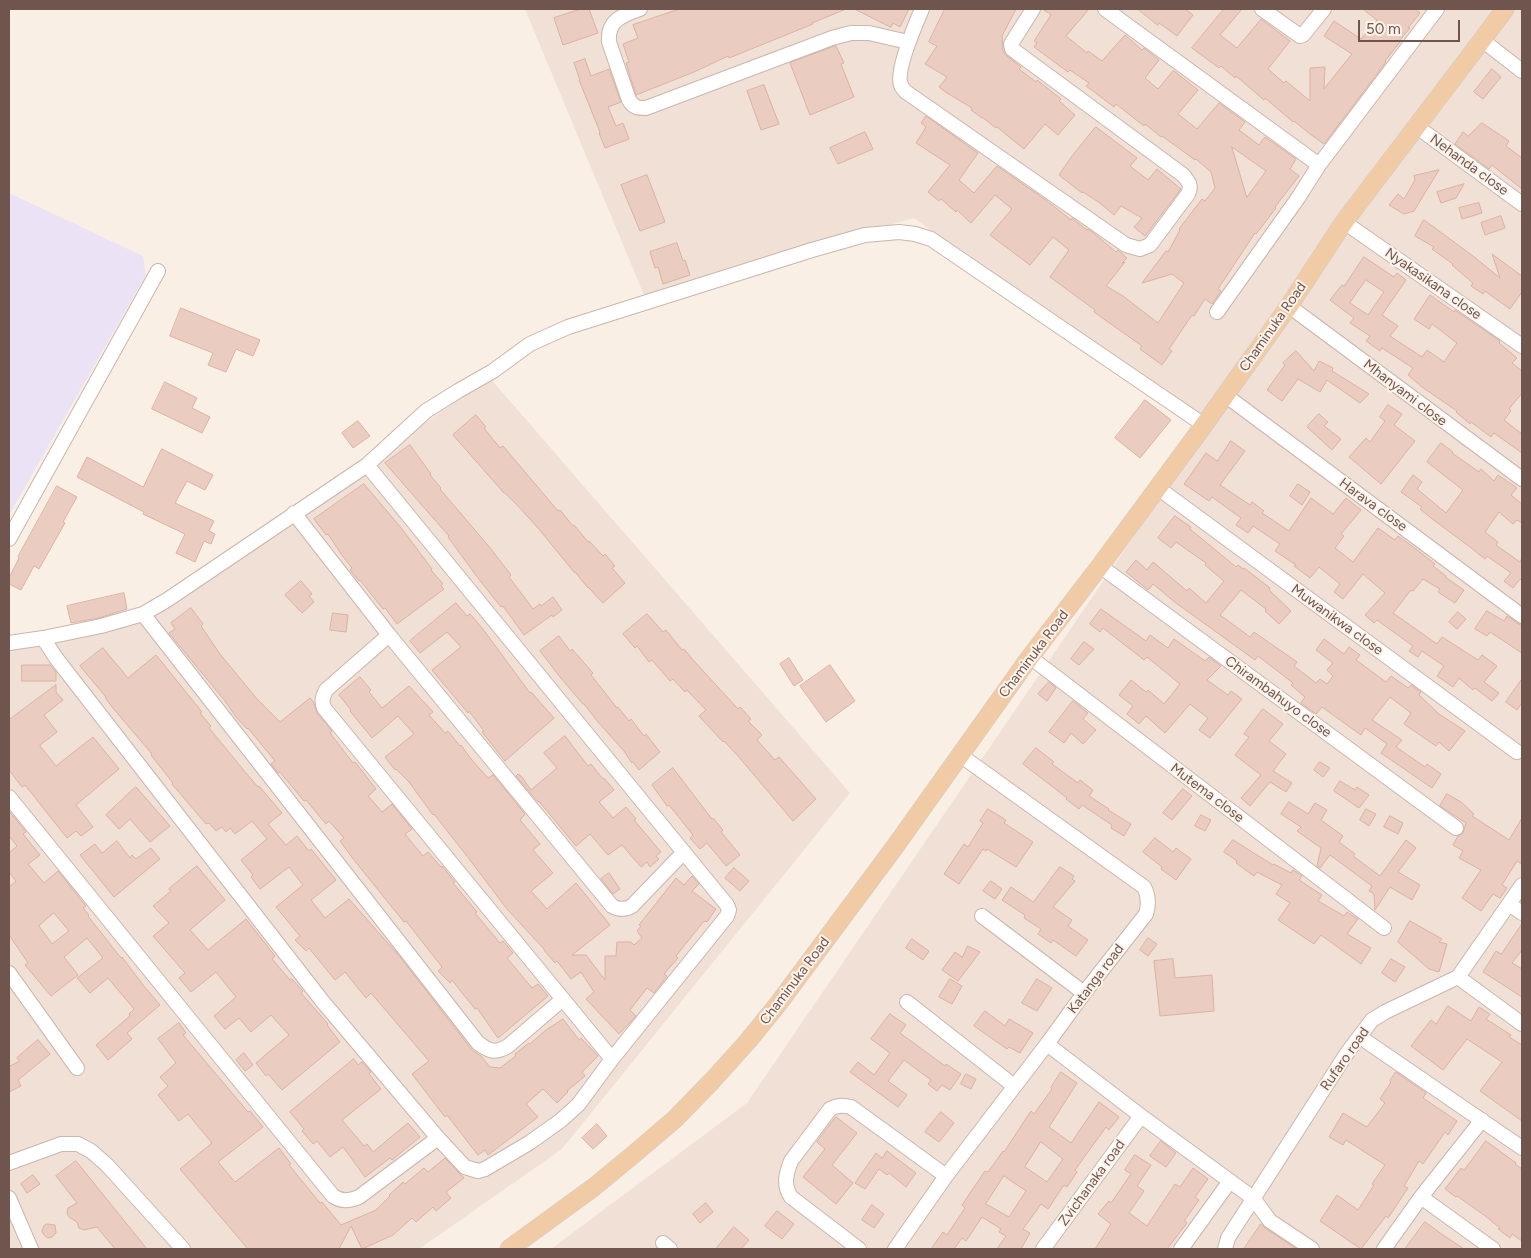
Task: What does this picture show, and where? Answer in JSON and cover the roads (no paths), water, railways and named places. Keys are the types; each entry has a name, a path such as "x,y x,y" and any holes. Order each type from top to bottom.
{"main road":[{"name":"Chaminuka Road","path":"509,1249 594,1187 675,1119 724,1068 778,1004 894,848 1030,658 1225,396 1289,306 1344,222 1504,9"}],"street":[{"path":"640,9 621,16 610,28 608,35 629,100 632,106 636,108 646,108 851,32 869,32 908,42"},
{"path":"922,9 908,42 900,78 901,85 906,92 1126,246 1140,249 1150,245 1188,194 1191,188 1189,182 1183,175 1012,49 1011,44 1032,9"},
{"path":"1105,9 1319,166"},
{"path":"1262,9 1300,36 1303,35 1324,9"},
{"path":"1217,312 1319,166 1437,9"},
{"path":"1482,40 1522,71"},
{"name":"Nehanda close","path":"1416,126 1522,204"},
{"name":"Nyakasikana close","path":"1344,222 1522,346"},
{"path":"9,643 101,626 143,614 186,588 367,464 426,411 494,371 530,344 568,327 866,235 899,232 931,239 1204,425"},
{"path":"9,539 158,271"},
{"name":"Mhanyami close","path":"1289,306 1522,479"},
{"name":"Harava close","path":"1225,396 1522,616"},
{"path":"43,638 56,658 165,800 323,1002 438,1138 465,1167 478,1171 485,1169 560,1122 578,1105 612,1059 727,916 728,910 727,905 367,464"},
{"name":"Muwanikwa close","path":"1158,488 1516,752"},
{"path":"294,513 389,635 612,906 622,910 632,906 684,852"},
{"name":"Chirambahuyo close","path":"1100,566 1456,828"},
{"path":"143,614 478,1043 487,1050 500,1051 563,999"},
{"path":"389,635 326,690 322,703 324,708 612,1059"},
{"name":"Mutema close","path":"1030,658 1384,928"},
{"name":"Katanga road","path":"894,1249 946,1176 1146,914 1149,903 1144,887 960,755"},
{"path":"9,797 333,1196 340,1200 351,1201 359,1197 438,1138"},
{"name":"Rufaro road","path":"1225,1249 1228,1238 1253,1198 1347,1053 1372,1020 1384,1012 1458,977 1522,885"},
{"path":"1509,904 1522,913"},
{"path":"982,916 1084,993"},
{"path":"9,973 77,1068"},
{"path":"1458,977 1522,1024"},
{"path":"907,1002 1014,1086"},
{"path":"1360,1037 1522,1148"},
{"path":"1048,1044 1141,1116 1253,1198 1270,1221 1312,1249"},
{"path":"859,1249 791,1197 787,1190 787,1170 791,1161 830,1109 843,1105 851,1107 946,1176"},
{"name":"Zvichanaka road","path":"1043,1249 1141,1116"},
{"path":"1384,1249 1421,1197 1482,1120"},
{"path":"9,1164 61,1144 78,1144 91,1151 107,1165 183,1249"},
{"path":"1181,1249 1230,1181"},
{"path":"1421,1197 1493,1249"},
{"path":"9,1198 31,1249"}]}
